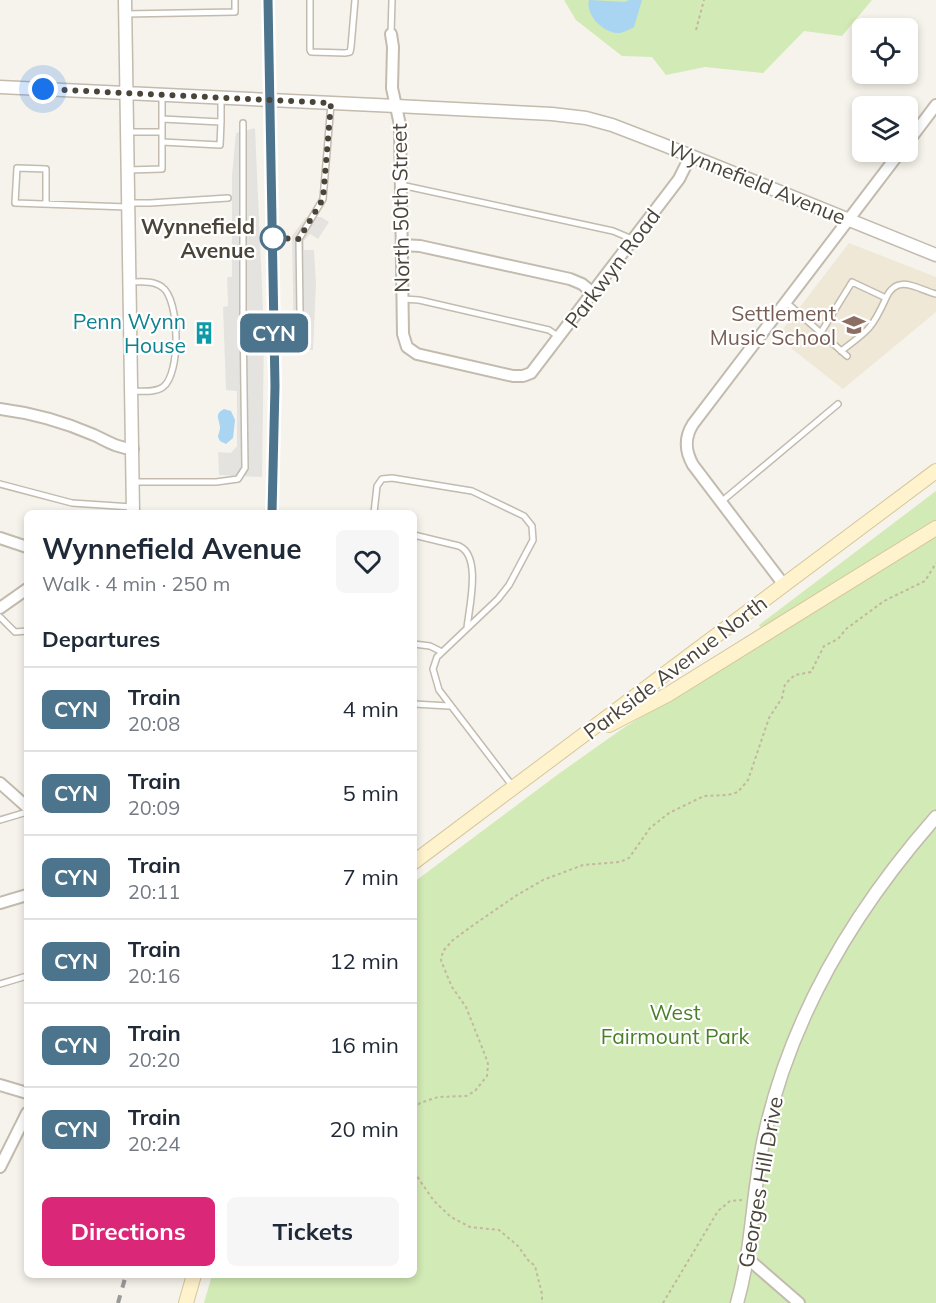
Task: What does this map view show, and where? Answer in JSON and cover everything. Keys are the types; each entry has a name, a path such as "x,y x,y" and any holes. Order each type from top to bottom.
{"main road":[{"name":"Parkside Avenue North","path":"417,860 936,471"},
{"path":"570,746 667,695 936,528"},
{"path":"186,1303 193,1278"}],"street":[{"path":"125,0 133,510"},
{"name":"North 50th Street","path":"391,34 393,47 391,80 400,125 403,334 407,347 422,356 513,376 526,376"},
{"name":"Wynnefield Avenue","path":"0,87 552,114 586,118 612,125 691,155 936,255"},
{"path":"918,129 936,105"},
{"name":"Parkwyn Road","path":"526,376 537,368 634,240 679,179 691,155"},
{"path":"784,585 689,458 686,444 689,430 892,162"},
{"path":"402,245 420,246 570,279 593,292"},
{"path":"0,409 32,414 60,422 118,447 132,449"},
{"path":"0,538 24,545"},
{"path":"0,607 24,591"},
{"path":"0,783 24,804"},
{"name":"Georges Hill Drive","path":"736,1303 747,1258 765,1135 780,1075 802,1020 828,969 865,909 901,859 936,817"},
{"path":"0,903 24,896"},
{"path":"0,1085 24,1092"},
{"path":"1,1161 24,1119"},
{"path":"747,1258 799,1303"}],"lane":[{"path":"125,14 235,12 235,0"},
{"path":"310,0 311,52 345,53 350,52 351,47 355,0"},
{"path":"391,34 393,0"},
{"path":"128,170 162,169 162,95"},
{"path":"162,142 188,141 220,145 221,98"},
{"path":"300,313 299,239 323,199 331,103"},
{"path":"162,119 221,122"},
{"path":"133,482 216,482 238,479 245,468 243,123"},
{"path":"127,132 161,132"},
{"path":"46,203 46,169 17,168 15,203 129,205 228,198"},
{"path":"401,185 613,231 634,240"},
{"path":"130,282 157,284 167,291 173,307 175,349 168,383 158,390 132,391"},
{"path":"820,334 852,282 886,298"},
{"path":"841,351 868,331 891,289 901,284 911,285 936,294"},
{"path":"403,299 419,300 549,330 559,337"},
{"path":"786,302 847,356"},
{"path":"721,502 838,404"},
{"path":"374,510 377,486 382,479 392,478 472,491 529,520 534,533 533,540 513,578 503,592 442,652 434,663 433,676 450,706 514,788"},
{"path":"0,484 72,503 133,510"},
{"path":"417,537 459,546 468,552 472,572 467,628"},
{"path":"0,617 15,632 24,631"},
{"path":"417,644 430,646 442,652"},
{"path":"417,704 450,706"},
{"path":"0,820 24,813"},
{"path":"0,984 24,977"}],"path":[{"path":"696,30 704,0"},
{"path":"243,314 300,313"},
{"path":"417,1106 438,1096 466,1096 475,1090 487,1076 488,1064 466,1007 452,987 441,960 442,951 453,940 517,895 543,880 583,865 629,858 651,828 669,813 704,796 728,795 738,792 748,780 769,718 782,698 785,684 789,679 795,675 812,672 824,646 838,639 846,629 884,602 925,581 936,563"},
{"path":"417,1176 434,1201 451,1217 470,1227 499,1230 518,1246 535,1266 542,1303"},
{"path":"663,1303 718,1211 726,1203 738,1200"}],"shaded area":[{"path":"255,128 264,332 262,477 219,475 218,452 231,453 237,446 237,391 226,390 223,307 228,306 227,277 232,277 232,175 236,133"},
{"path":"306,217 321,217 329,222 318,239 310,234 304,241 304,250 314,250 316,284 313,350 294,350 292,236"},
{"name":"Settlement Music School","path":"849,243 936,277 936,312 843,389 777,337"}],"green space":[{"path":"564,0 872,0 857,18 852,18 852,24 842,36 804,31 763,73 705,67 666,75 652,57 622,56 576,20"},
{"path":"936,491 936,521 768,625 760,627 759,625"},
{"name":"West Fairmount Park","path":"936,534 936,1303 204,1303 211,1278 417,1278 417,880 622,729"}],"water":[{"path":"589,0 625,2 642,0 634,27 620,33 608,30 597,22 590,12"},
{"path":"224,409 231,411 235,420 233,438 226,444 218,437 220,428 218,415"}],"railway":[{"path":"268,0 275,386 272,510"},
{"path":"118,1303 125,1278"}],"train":[{"name":"CYN","path":"268,0 275,386 272,510"}],"place":[{"name":"Wynnefield Avenue","path":"273,238"},
{"name":"Settlement Music School","path":"854,325"},
{"name":"Penn Wynn House","path":"204,333"}],"route":[{"path":"43,89 331,103 323,199 299,239 273,238"}]}
